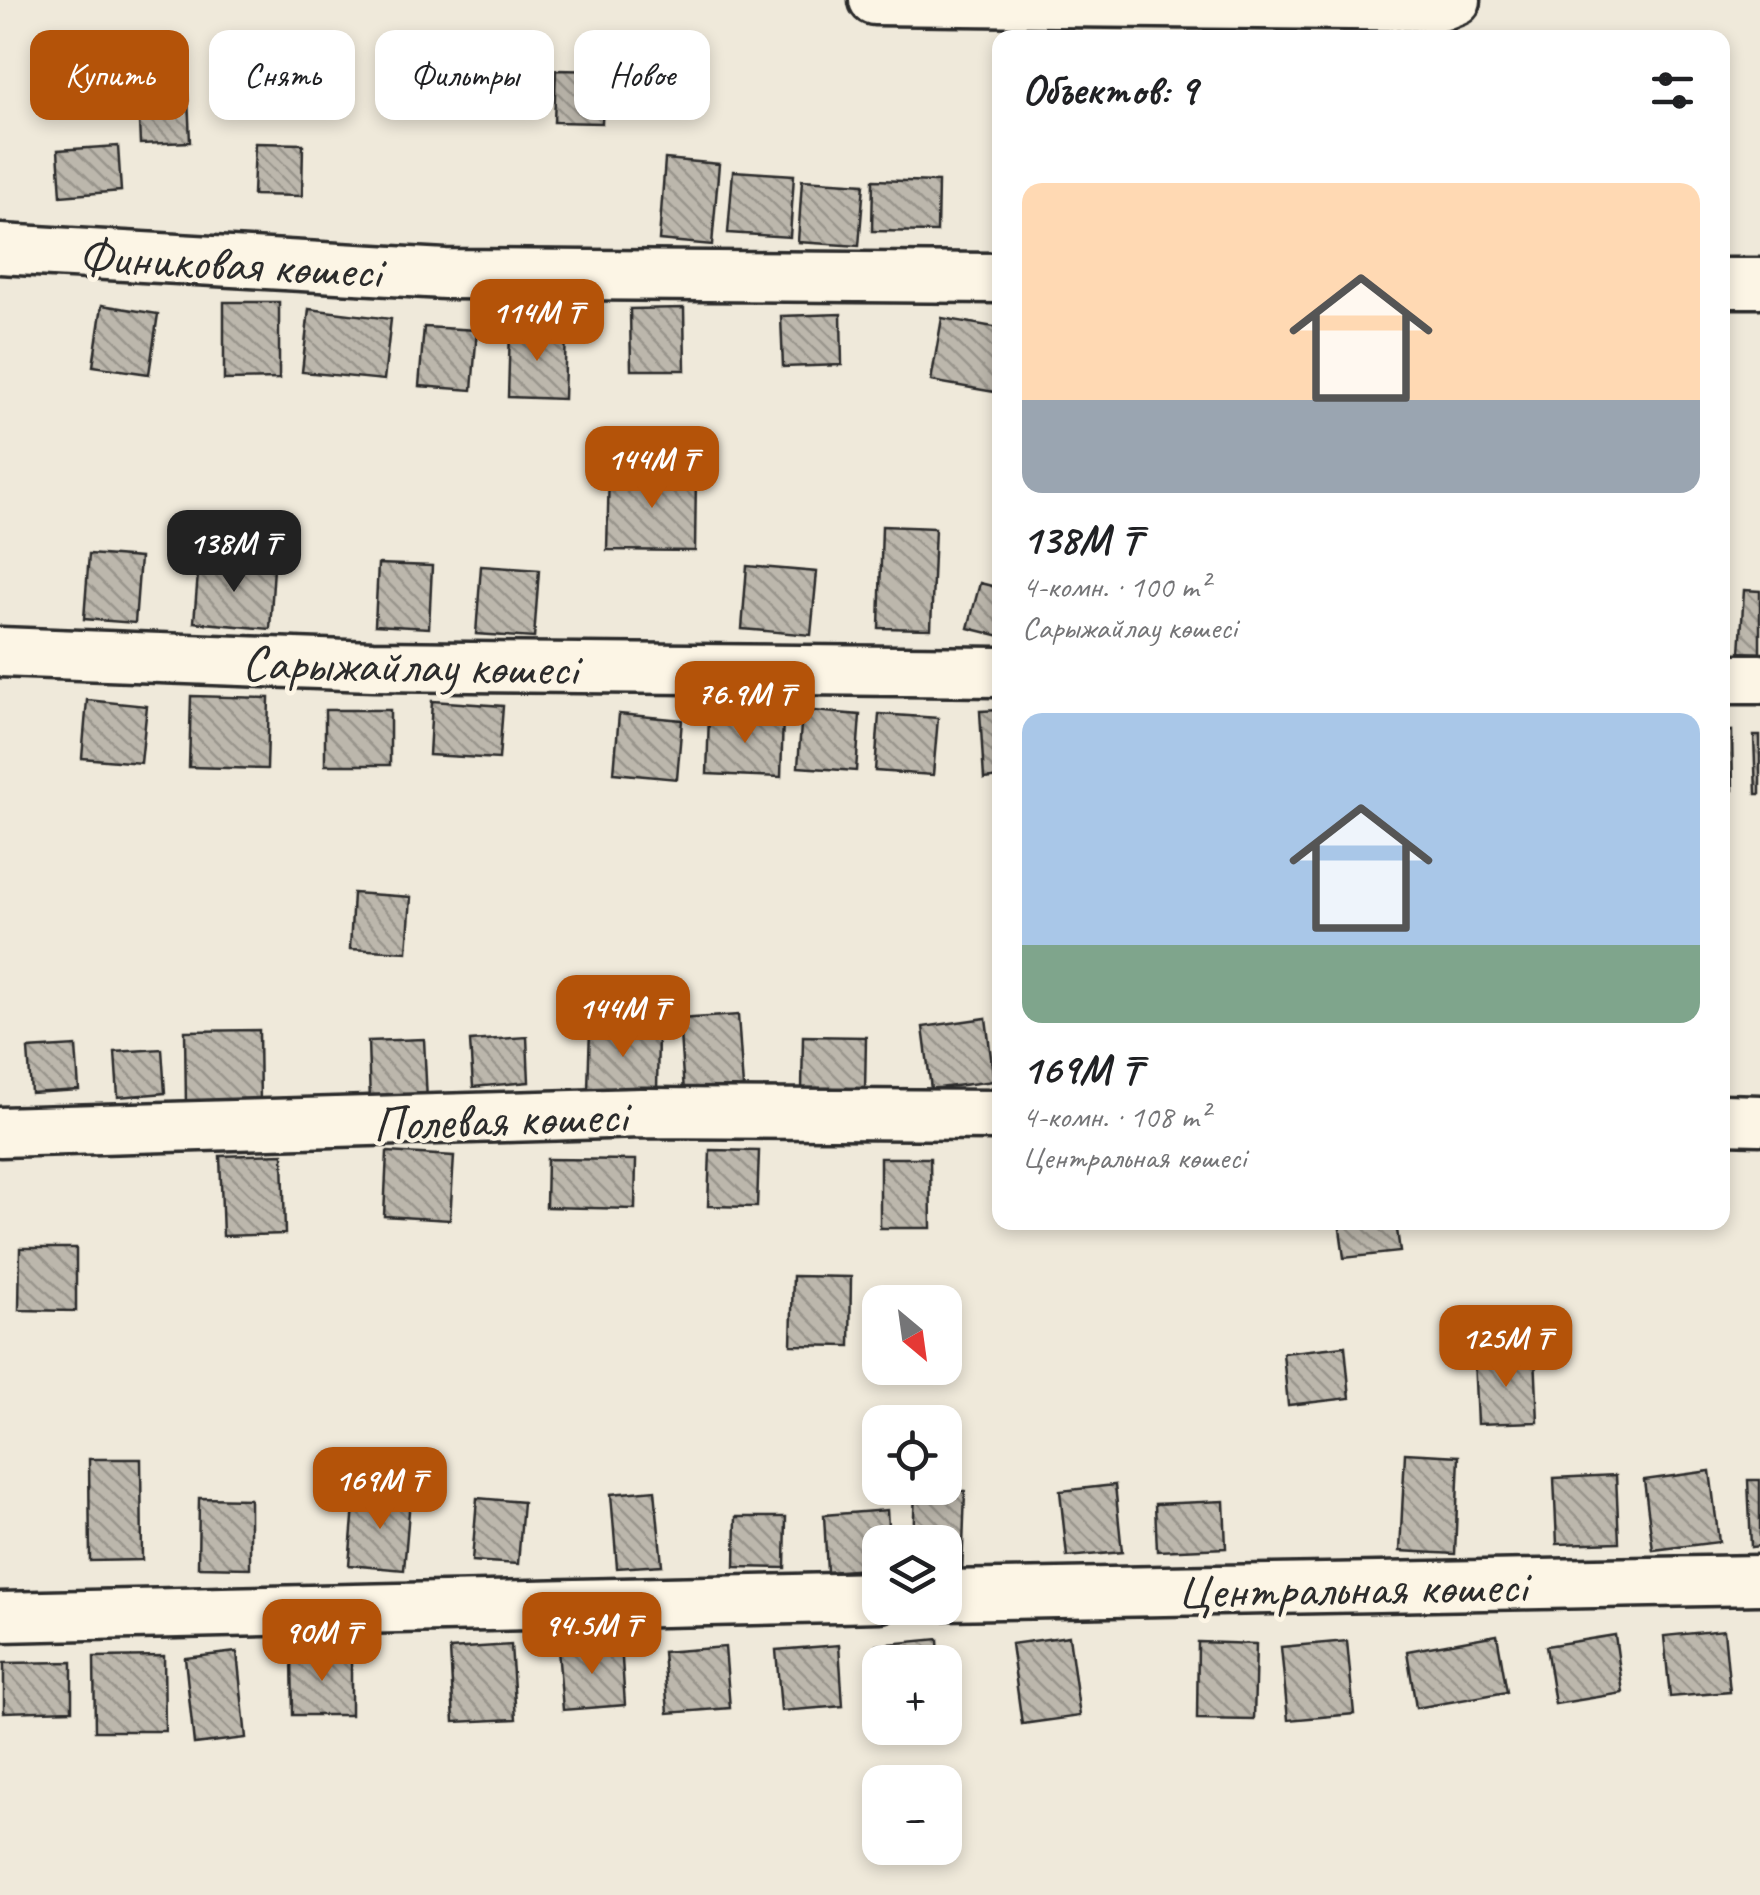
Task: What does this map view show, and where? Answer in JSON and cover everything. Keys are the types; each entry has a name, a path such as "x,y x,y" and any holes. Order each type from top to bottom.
{"street":[{"path":"874,0 1441,6 1456,0"},
{"name":"Финиковая көшесі","path":"0,249 444,274 992,278"},
{"path":"1730,282 1760,283"},
{"name":"Сарыжайлау көшесі","path":"0,652 373,666 992,672"},
{"path":"1730,679 1760,679"},
{"name":"Полевая көшесі","path":"0,1132 640,1113 992,1115"},
{"path":"1730,1119 1760,1120"},
{"name":"Центральная көшесі","path":"962,1596 1760,1580"},
{"path":"0,1617 862,1597"}],"building":[{"path":"556,70 574,70 574,120 602,123 554,122"},
{"path":"189,119 190,142 140,144 139,120"},
{"path":"255,143 303,144 302,196 253,195"},
{"path":"118,146 121,191 61,196 58,150"},
{"path":"665,159 719,164 712,245 659,240"},
{"path":"733,171 794,175 790,237 728,233"},
{"path":"802,180 864,184 859,246 798,242"},
{"path":"873,180 938,182 937,232 872,231"},
{"path":"224,302 279,302 279,379 224,380"},
{"path":"102,305 158,314 149,374 93,366"},
{"path":"684,308 685,370 631,370 630,309"},
{"path":"309,309 391,319 384,380 302,372"},
{"path":"841,314 842,365 783,367 781,316"},
{"path":"942,318 992,327 992,392 931,381"},
{"path":"424,327 477,330 472,390 419,386"},
{"path":"510,328 566,330 564,399 508,397"},
{"path":"609,471 696,473 695,551 607,550"},
{"path":"882,526 935,528 931,629 879,628"},
{"path":"89,554 140,558 135,623 84,619"},
{"path":"199,562 274,568 270,629 194,622"},
{"path":"378,564 432,566 429,628 375,625"},
{"path":"481,566 539,570 534,638 476,634"},
{"path":"747,566 817,572 811,635 742,629"},
{"path":"980,583 992,586 992,634 968,628"},
{"path":"1744,590 1760,591 1760,653 1740,652"},
{"path":"191,696 269,698 267,769 189,767"},
{"path":"87,700 147,706 141,763 82,758"},
{"path":"432,701 503,706 499,759 429,755"},
{"path":"325,710 390,710 390,765 325,765"},
{"path":"802,710 860,715 856,771 798,767"},
{"path":"992,710 992,778 984,779 980,711"},
{"path":"619,714 682,720 677,779 614,773"},
{"path":"879,714 938,718 933,775 875,771"},
{"path":"709,715 783,717 781,777 707,774"},
{"path":"1732,731 1733,790 1730,790"},
{"path":"1754,736 1760,736 1760,794 1756,794"},
{"path":"353,893 411,897 407,952 350,949"},
{"path":"738,1015 743,1088 684,1092 679,1019"},
{"path":"986,1018 992,1081 931,1089 923,1027"},
{"path":"590,1029 658,1031 657,1091 588,1089"},
{"path":"259,1030 260,1107 186,1108 185,1031"},
{"path":"803,1036 866,1037 865,1092 802,1091"},
{"path":"527,1037 529,1082 473,1087 470,1041"},
{"path":"424,1039 427,1101 370,1103 368,1041"},
{"path":"76,1046 79,1090 31,1093 28,1049"},
{"path":"162,1049 165,1093 118,1097 115,1052"},
{"path":"710,1150 759,1151 757,1207 708,1206"},
{"path":"387,1152 454,1156 450,1220 384,1216"},
{"path":"283,1154 285,1234 223,1236 220,1156"},
{"path":"880,1158 930,1158 931,1228 880,1228"},
{"path":"547,1159 636,1160 635,1209 546,1207"},
{"path":"1340,1230 1397,1230 1400,1252 1344,1258"},
{"path":"20,1248 76,1248 76,1311 19,1310"},
{"path":"793,1276 851,1277 850,1346 791,1345"},
{"path":"1345,1346 1350,1398 1288,1405 1283,1353"},
{"path":"1535,1355 1538,1422 1477,1424 1474,1358"},
{"path":"1405,1453 1459,1456 1455,1554 1400,1551"},
{"path":"89,1459 141,1459 142,1560 90,1561"},
{"path":"1710,1471 1719,1542 1653,1550 1644,1480"},
{"path":"1616,1475 1619,1542 1557,1544 1554,1478"},
{"path":"1748,1480 1760,1480 1760,1546 1751,1547"},
{"path":"1115,1485 1122,1552 1067,1557 1060,1491"},
{"path":"655,1490 662,1565 617,1568 611,1494"},
{"path":"965,1491 962,1574 962,1525 914,1525 914,1505 962,1505"},
{"path":"355,1494 410,1499 404,1570 349,1565"},
{"path":"199,1498 250,1499 250,1568 198,1567"},
{"path":"477,1498 523,1502 518,1564 472,1561"},
{"path":"1224,1501 1226,1548 1157,1551 1155,1504"},
{"path":"887,1510 888,1525 862,1525 862,1569 827,1572 824,1515"},
{"path":"736,1517 786,1517 785,1568 735,1567"},
{"path":"1724,1630 1730,1692 1670,1697 1664,1636"},
{"path":"1497,1635 1507,1692 1416,1708 1407,1651"},
{"path":"1615,1635 1623,1693 1555,1704 1546,1646"},
{"path":"1069,1636 1080,1716 1022,1724 1011,1644"},
{"path":"938,1639 938,1645 877,1645"},
{"path":"1347,1641 1354,1714 1288,1720 1281,1647"},
{"path":"1198,1642 1256,1644 1254,1720 1197,1719"},
{"path":"621,1644 625,1705 563,1710 558,1649"},
{"path":"511,1645 516,1719 454,1722 450,1649"},
{"path":"839,1645 843,1706 781,1711 776,1650"},
{"path":"725,1647 730,1708 668,1713 663,1652"},
{"path":"237,1652 246,1738 194,1744 185,1658"},
{"path":"292,1654 351,1654 351,1715 293,1715"},
{"path":"164,1656 165,1731 95,1731 94,1657"},
{"path":"72,1662 72,1710 4,1712 4,1663"}]}
